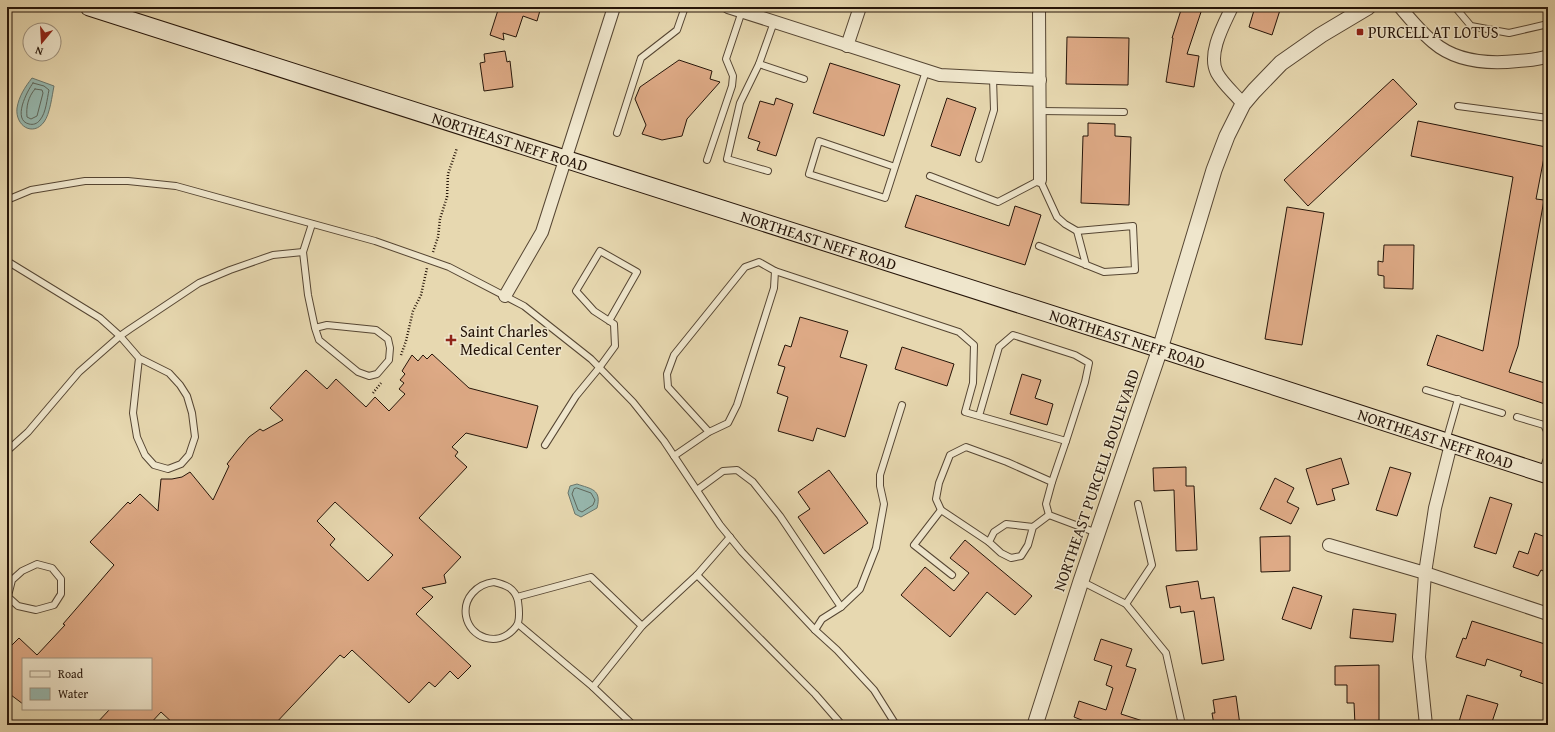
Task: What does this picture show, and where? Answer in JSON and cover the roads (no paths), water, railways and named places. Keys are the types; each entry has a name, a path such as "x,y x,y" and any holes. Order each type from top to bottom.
{"main road":[{"name":"NORTHEAST NEFF ROAD","path":"89,7 1160,349 1545,474"}],"street":[{"path":"505,296 542,232 614,7"},
{"path":"728,7 940,75 1040,80"},
{"path":"847,46 860,7"},
{"path":"1039,7 1040,180"},
{"path":"1232,7 1217,39 1214,56 1217,72 1243,104"},
{"name":"NORTHEAST PURCELL BOULEVARD","path":"1035,725 1081,581 1160,349 1214,170 1227,136 1243,104 1281,63 1321,35 1368,7"},
{"path":"1400,7 1434,44 1451,54 1478,61 1501,63 1547,60"},
{"path":"1426,725 1419,656 1425,573 1435,508 1448,443"},
{"path":"1329,545 1425,573 1548,614"}],"lane":[{"path":"617,132 641,58 677,30 685,7"},
{"path":"1455,7 1472,26 1509,33 1548,24"},
{"path":"707,160 732,86 733,76 726,59 742,12"},
{"path":"768,172 727,159 740,103 759,64 774,22"},
{"path":"759,64 804,79"},
{"path":"895,167 819,141 809,174 885,198 926,71"},
{"path":"979,160 994,110 993,78"},
{"path":"1458,106 1548,118"},
{"path":"1040,111 1124,112"},
{"path":"930,176 998,202 1040,180 1057,217 1077,231 1134,226 1135,270 1104,272 1039,246"},
{"path":"7,200 32,190 85,181 128,181 176,186 376,241 449,267 524,306 591,359 633,402 674,456 720,525 742,552 874,690 896,725"},
{"path":"312,224 303,252 308,295 315,328 319,340 358,372 369,376 377,374 389,360 390,348 388,339 376,330 327,325 315,328"},
{"path":"1077,231 1086,265"},
{"path":"545,445 576,396 615,346 614,324 609,321 594,311 576,290 600,251 637,272 609,321"},
{"path":"7,451 28,432 78,372 120,336 199,283 273,255 303,252"},
{"path":"7,261 100,318 120,336 139,358 169,373 188,396 195,437 189,455 181,464 168,469 154,465 145,455 137,437 133,413 139,358"},
{"path":"709,432 668,387 667,374 674,355 745,267 758,262 775,271 959,332 974,345 973,383 965,412 1066,441"},
{"path":"674,456 709,432 728,422 737,406 774,288 775,271"},
{"path":"979,416 999,347 1013,335 1075,355 1089,363 1085,382 1046,504 1049,515"},
{"path":"1426,390 1502,412"},
{"path":"1448,443 1458,400"},
{"path":"815,630 822,619 841,607 860,589 876,548 884,504 880,486 880,475 902,405"},
{"path":"1517,417 1544,426 1548,433"},
{"path":"1049,515 1033,527 1028,545 1021,556 1010,558 1000,553 990,542 941,510 936,499 939,483 950,455 966,447 1007,462 1052,482"},
{"path":"1545,474 1548,456"},
{"path":"697,490 723,471 737,470 753,482 780,516 841,607"},
{"path":"1126,604 1152,565 1138,504"},
{"path":"941,510 914,545 952,575"},
{"path":"1049,515 1097,533"},
{"path":"990,542 994,532 1006,524 1033,527"},
{"path":"593,687 642,626 697,575 730,537"},
{"path":"37,564 52,568 61,579 61,594 54,606 36,610 18,606 7,596 12,580 22,571 37,564"},
{"path":"697,575 815,694 842,725"},
{"path":"517,597 591,577 642,626"},
{"path":"1081,581 1126,604 1166,653 1182,725"},
{"path":"494,582 502,584 513,589 517,597 519,615 518,624 509,634 498,639 483,637 474,632 467,623 465,612 468,599 475,589 485,583 494,582"},
{"path":"518,624 593,687 633,725"}],"water":[{"path":"32,78 54,86 46,119 35,129 30,129 22,124 17,114 19,100"},
{"path":"577,484 591,489 597,493 598,497 597,508 581,517 575,514 568,493 570,486"}],"place":[{"name":"PURCELL AT LOTUS","path":"1360,32"},
{"name":"Saint Charles Medical Center","path":"451,340"}]}
